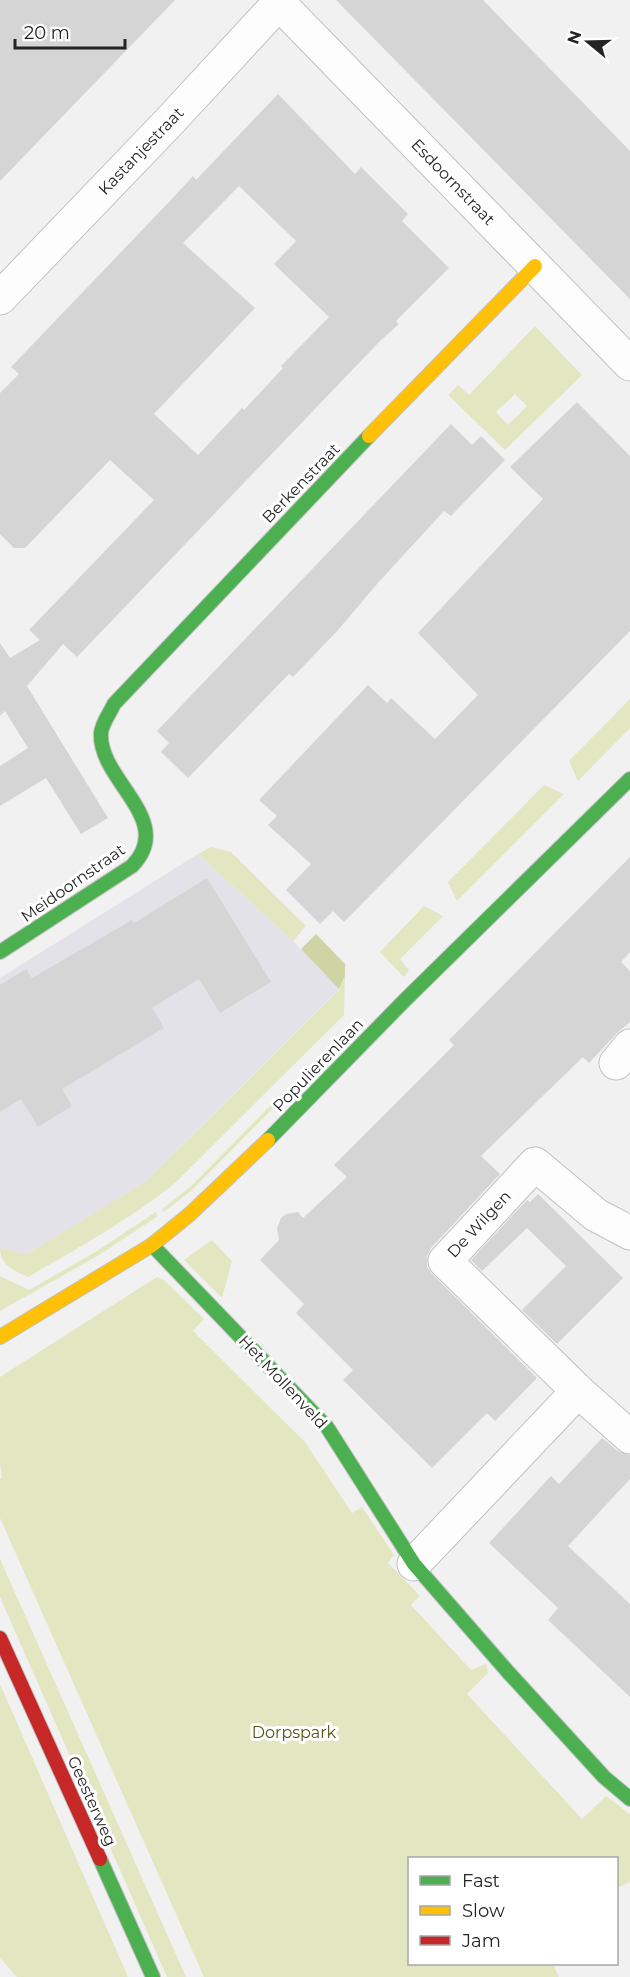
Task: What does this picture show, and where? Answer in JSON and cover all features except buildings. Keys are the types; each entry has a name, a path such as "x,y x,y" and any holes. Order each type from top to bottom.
{"street":[{"name":"Esdoornstraat","path":"278,2 630,364"},
{"name":"Kastanjestraat","path":"0,298 168,123 278,2"},
{"name":"Berkenstraat","path":"101,732 114,704 314,493 535,266"},
{"name":"Meidoornstraat","path":"0,952 132,866 142,853 146,838 140,813 103,754 101,732"},
{"name":"Populierenlaan","path":"0,1337 152,1245 190,1214 281,1127 405,1000 630,779"},
{"name":"De Wilgen","path":"578,1391 445,1262 535,1164 596,1215 630,1233"},
{"name":"Het Mollenveld","path":"152,1245 327,1427 414,1564 507,1672 604,1777 630,1799"},
{"path":"414,1564 578,1391 630,1437"},
{"name":"Geesterweg","path":"0,1638 153,1977"}],"shaded area":[{"path":"198,854 293,941 339,989 146,1181 27,1254 0,1248 0,978"}],"green space":[{"path":"535,326 582,375 505,450 448,395 458,385 469,395","holes":["515,394 527,406 508,425 496,412"]},
{"path":"630,699 630,728 578,781 569,761"},
{"path":"544,785 564,794 457,901 448,882"},
{"path":"211,847 231,852 306,926 293,941 198,854"},
{"path":"424,906 443,916 400,959 409,970 404,977 380,952"},
{"path":"316,934 345,964 345,976 339,989 301,949"},
{"path":"345,976 344,1015 174,1184 121,1222 28,1277 5,1263 0,1248 27,1254 146,1181 339,990"},
{"path":"352,1023 355,1026 192,1190 164,1212 162,1209 190,1187"},
{"path":"156,1212 158,1216 99,1255 0,1311 0,1276 29,1290 97,1251"},
{"path":"212,1240 232,1261 222,1298 184,1260"},
{"name":"Dorpspark","path":"157,1277 164,1280 204,1319 193,1331 305,1442 352,1513 362,1507 394,1555 388,1563 420,1596 411,1605 471,1670 486,1664 488,1673 467,1694 582,1819 606,1796 630,1814 630,1882 618,1888 618,1857 408,1857 408,1965 553,1965 559,1977 204,1977 0,1518 0,1479 2,1478 0,1377"},
{"path":"0,1559 186,1977 167,1977 0,1597"},
{"path":"0,1684 128,1977 17,1977 0,1958"}],"traffic: fast":[{"path":"0,952 132,866 143,849 146,832 141,816 103,750 101,733 104,722 114,704 369,436"},
{"path":"268,1140 405,1000 630,779"},
{"path":"152,1245 327,1427 414,1564 604,1777 630,1799"},
{"path":"100,1859 153,1977"}],"traffic: slow":[{"path":"369,436 535,266"},
{"path":"0,1337 152,1245 190,1214 268,1140"}],"traffic: jam":[{"path":"0,1638 100,1859"}]}
